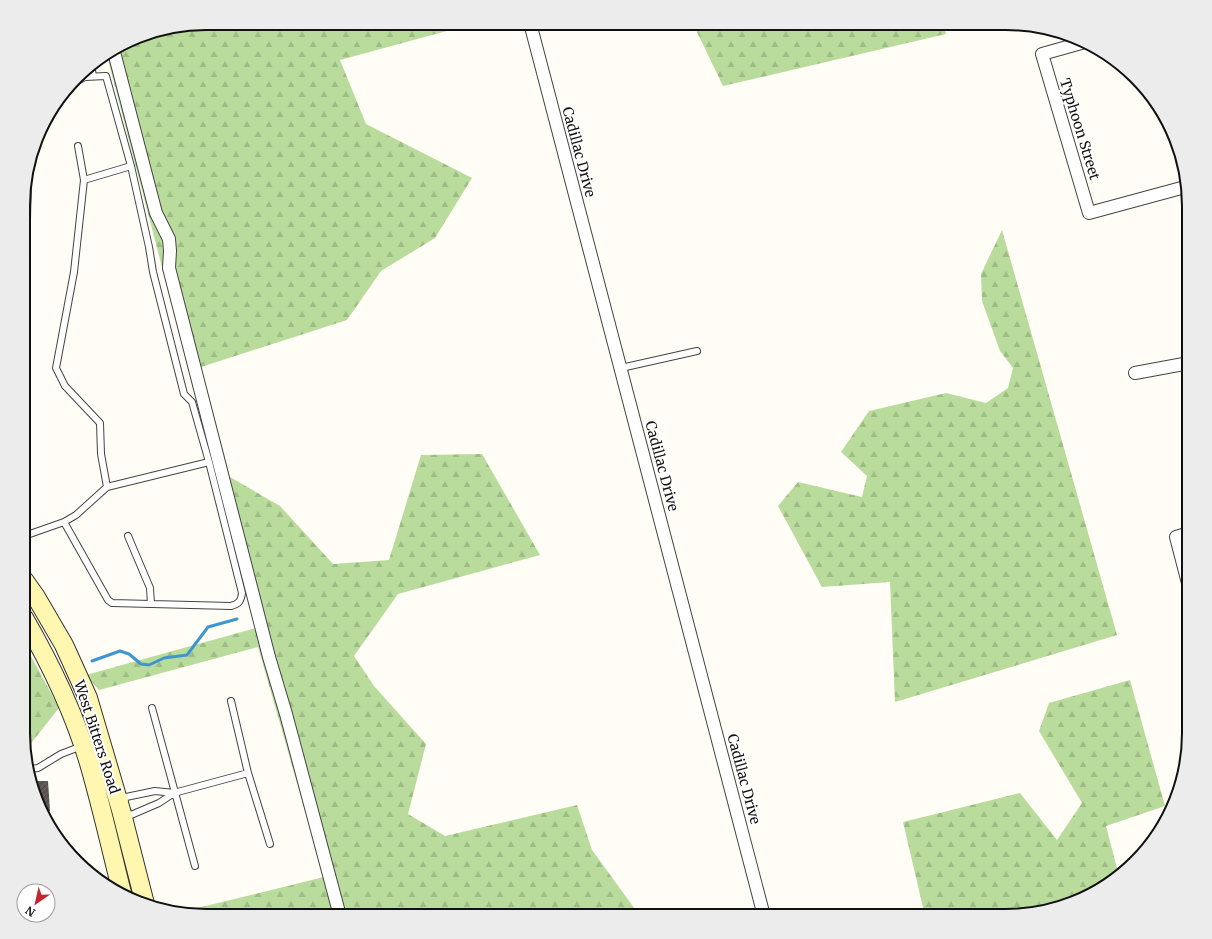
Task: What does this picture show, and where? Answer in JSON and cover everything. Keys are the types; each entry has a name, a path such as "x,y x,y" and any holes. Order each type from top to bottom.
{"main road":[{"name":"West Bitters Road","path":"30,588 64,645 88,698 121,810 143,898"},
{"name":"West Bitters Road","path":"30,633 45,654 68,706 87,759 120,886"},
{"path":"102,815 121,810"}],"street":[{"name":"Cadillac Drive","path":"532,30 762,909"},
{"name":"Typhoon Street","path":"1076,44 1042,54 1089,213 1181,188"},
{"path":"115,56 156,213 169,239 169,268 267,649 338,909"},
{"path":"1135,373 1182,364"},
{"path":"1182,535 1176,537 1182,560"}],"lane":[{"path":"92,72 93,76"},
{"path":"64,522 108,600 112,603 231,606 238,603 241,599 242,593 209,462 192,402 184,394 153,272 131,166 106,76 86,77"},
{"path":"78,146 84,180 74,272 56,368 64,386 100,423 101,454 107,487"},
{"path":"84,180 131,166"},
{"path":"621,368 697,351"},
{"path":"30,534 64,522 76,515 107,487 209,462"},
{"path":"128,536 150,588 151,604"},
{"path":"231,701 248,773 270,844"},
{"path":"152,708 194,866"},
{"path":"33,769 38,768 61,754 82,746"},
{"path":"174,793 155,791 126,797 121,810 131,815 159,803 174,793 248,773"}],"green space":[{"path":"194,30 450,30 340,60 366,124 472,178 435,238 381,271 347,320 201,367 230,477 280,506 333,564 389,560 421,455 482,454 540,555 398,594 354,656 374,686 426,744 408,814 445,836 577,805 592,850 635,909 194,909 324,877 258,647 99,690 86,675 256,628 108,60 128,48 149,39 172,33"},
{"path":"696,30 945,30 946,34 723,86"},
{"path":"1002,230 1117,635 895,702 890,582 822,587 778,506 798,482 862,497 867,476 841,452 869,411 946,393 986,403 1008,388 1013,368 1000,351 982,301 981,274"},
{"path":"30,654 59,708 30,744"},
{"path":"1130,680 1165,806 1106,826 1117,869 1104,879 1073,896 1040,906 1018,909 923,909 903,822 1020,793 1057,840 1082,803 1039,731 1049,703"}],"building":[{"path":"37,781 48,781 50,811 48,811 43,800"}],"waterway":[{"path":"92,661 120,651 129,654 141,664 149,665 164,658 187,655 208,627 237,619"}]}
